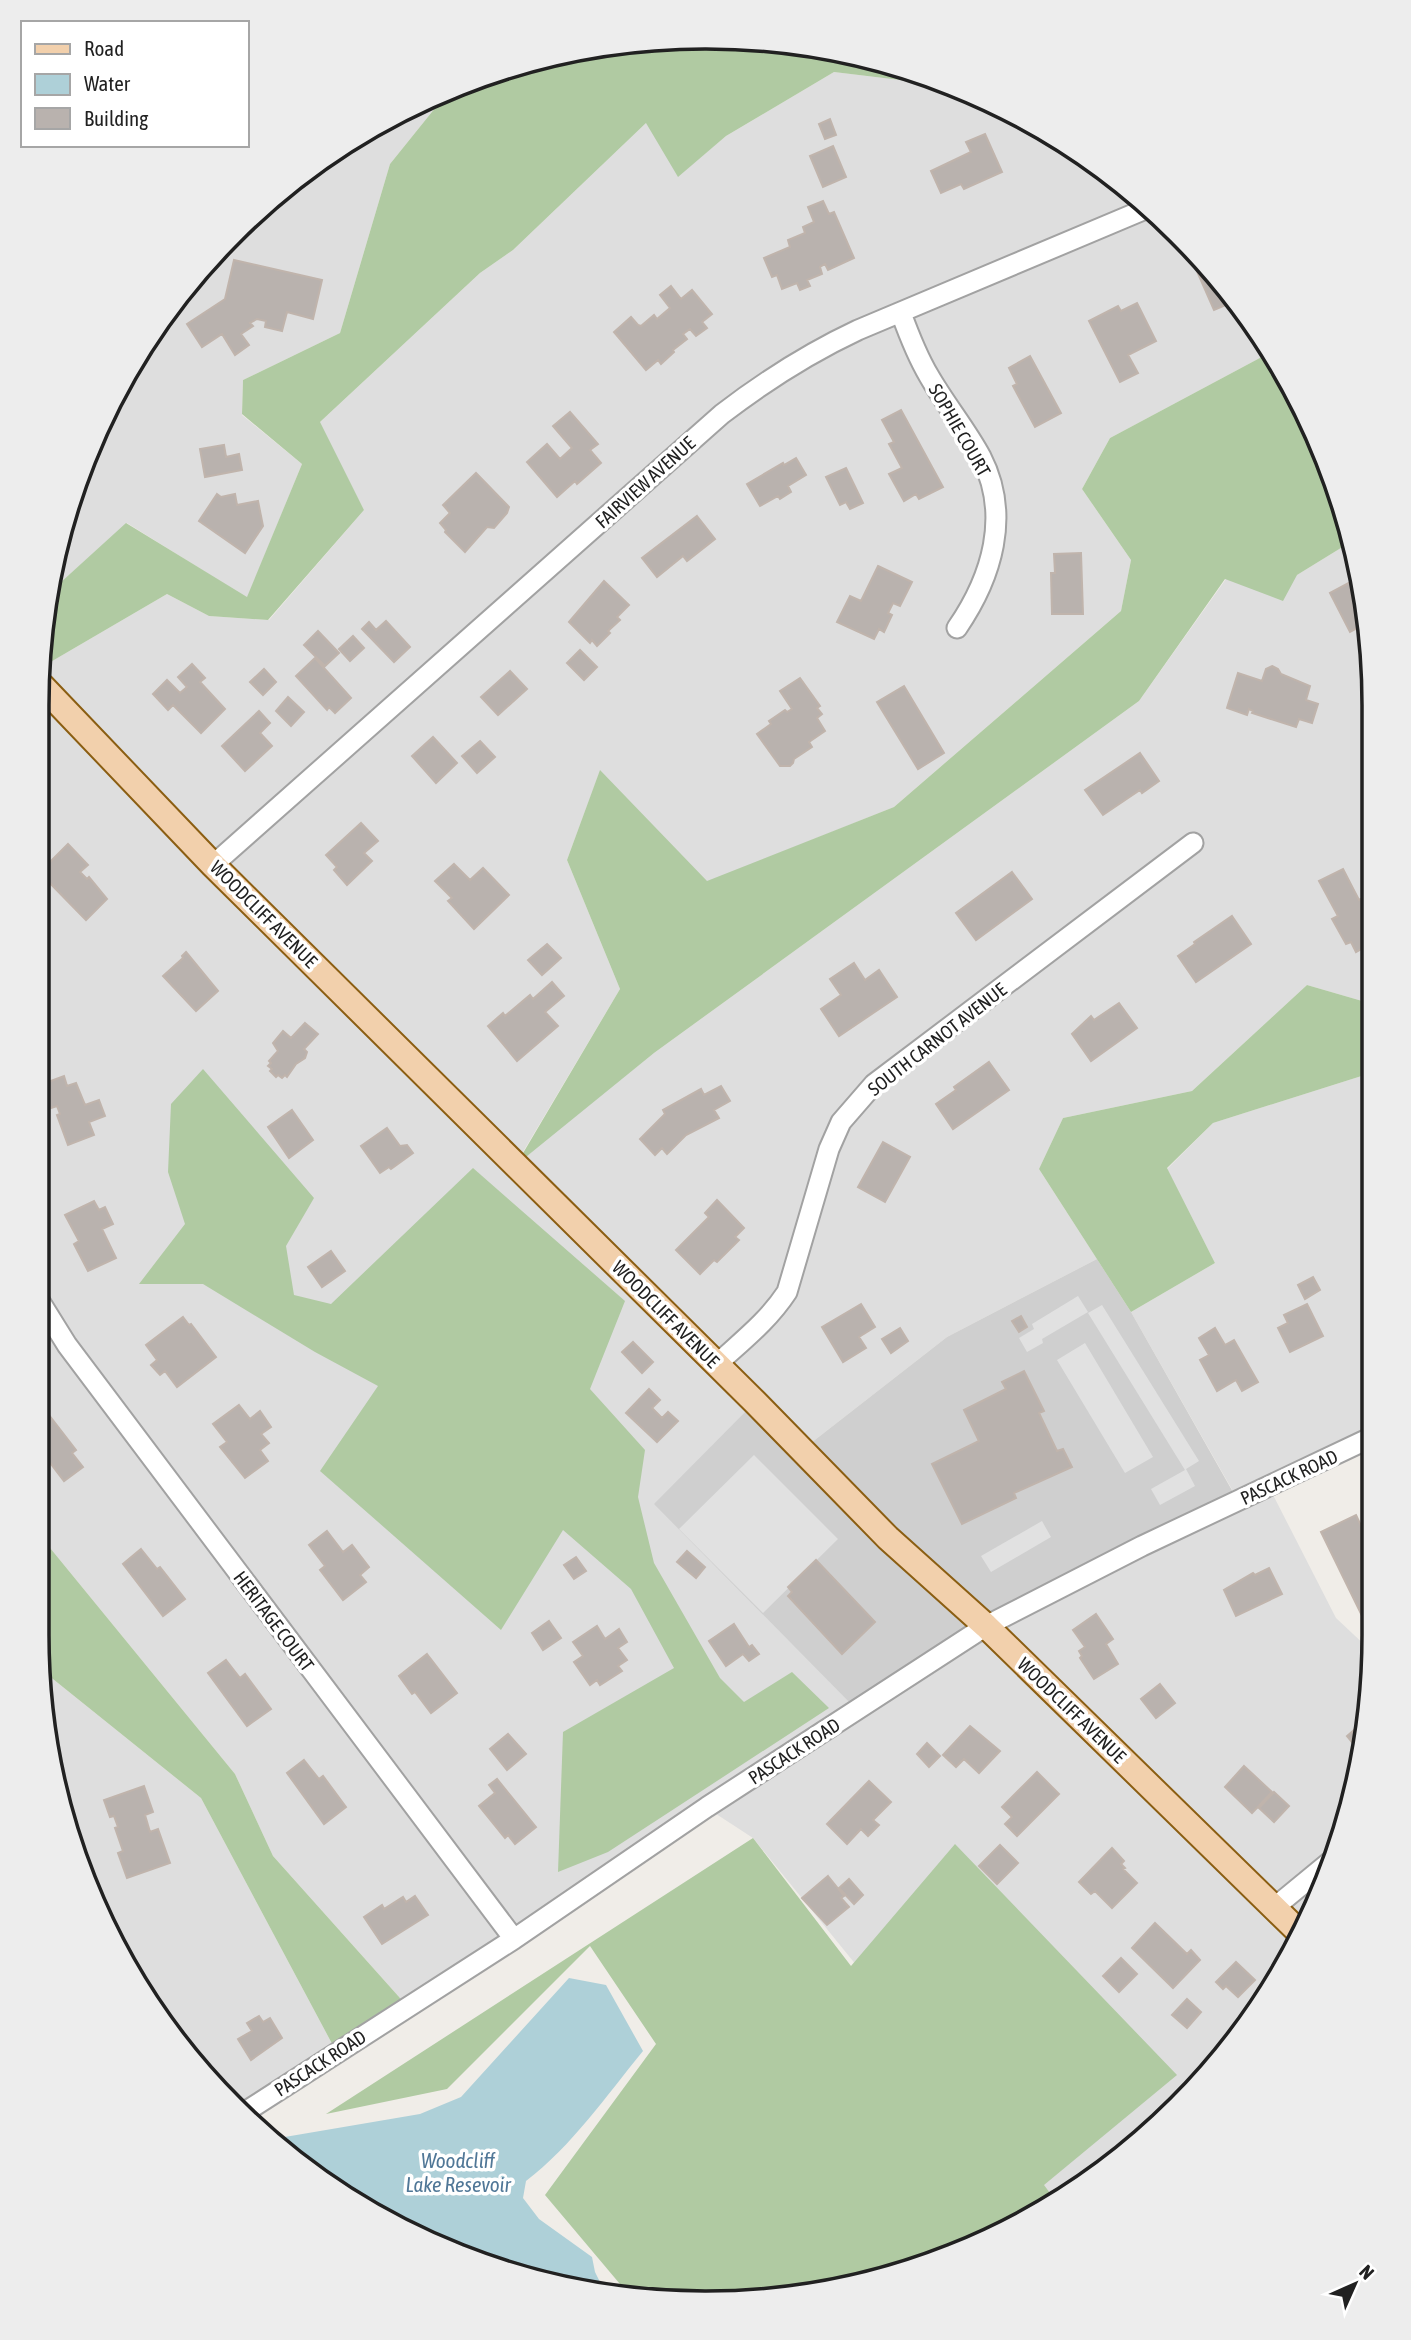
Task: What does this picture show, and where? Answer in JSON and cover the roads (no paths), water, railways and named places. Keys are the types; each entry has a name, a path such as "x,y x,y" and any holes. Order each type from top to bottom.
{"main road":[{"name":"WOODCLIFF AVENUE","path":"49,695 213,864 717,1364 888,1538 986,1626 1293,1926"}],"street":[{"name":"FAIRVIEW AVENUE","path":"213,864 722,414 767,379 816,350 1138,212"},
{"name":"SOPHIE COURT","path":"901,313 916,353 981,458 991,483 996,509 996,536 991,563 970,610 957,628"},
{"name":"SOUTH CARNOT AVENUE","path":"717,1364 768,1317 787,1292 829,1149 841,1122 874,1084 1193,843"},
{"name":"HERITAGE COURT","path":"49,1316 67,1345 514,1939"},
{"name":"PASCACK ROAD","path":"251,2108 514,1939 707,1807 986,1626 1142,1546 1362,1442"},
{"path":"1275,1907 1317,1872"}],"water":[{"name":"Woodcliff Lake Resevoir","path":"569,1978 606,1985 643,2051 573,2136 526,2181 523,2198 539,2219 592,2257 600,2282 536,2269 454,2241 377,2203 284,2137 420,2114 461,2097"}]}
